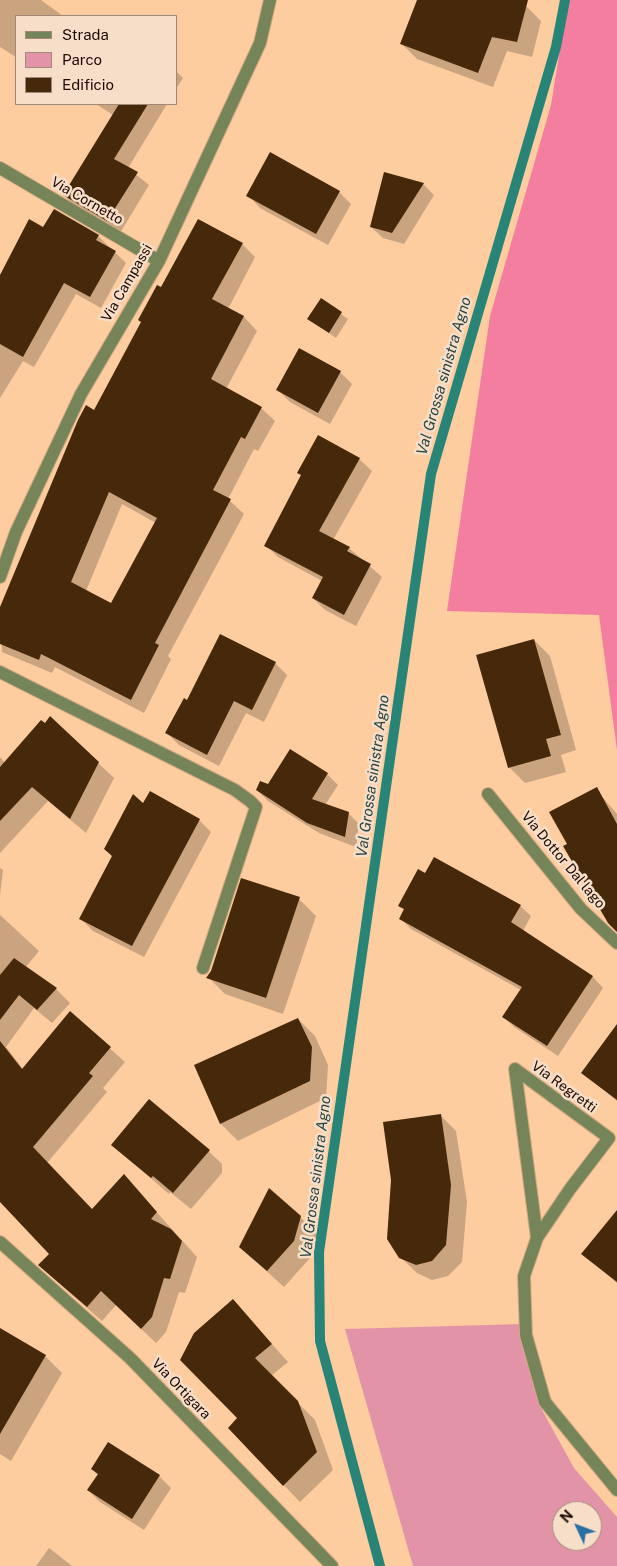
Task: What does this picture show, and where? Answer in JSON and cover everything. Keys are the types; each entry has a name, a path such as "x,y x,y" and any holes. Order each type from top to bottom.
{"street":[{"name":"Via Campassi","path":"0,577 16,532 81,394 159,261 260,43 270,0"},
{"name":"Via Cornetto","path":"0,168 159,261"},
{"path":"0,672 235,790 256,807 203,968"},
{"name":"Via Dottor Dal lago","path":"488,794 581,909 617,943"},
{"name":"Via Regretti","path":"537,1238 515,1069 609,1138 570,1189 537,1238 524,1276 526,1334 545,1402 617,1490"},
{"name":"Via Ortigara","path":"0,1242 130,1358 332,1566"}],"green space":[{"path":"523,1324 542,1410 574,1468 617,1517 617,1566 413,1566 345,1329"}],"shaded area":[{"path":"568,0 617,0 617,750 599,615 447,611 490,316 551,105"}],"building":[{"path":"417,0 528,0 517,42 492,37 478,73 400,44"},
{"path":"118,105 147,105 114,159 138,172 107,221 63,195"},
{"path":"270,152 340,191 316,234 246,196"},
{"path":"384,172 424,183 392,233 370,227"},
{"path":"54,209 99,235 96,240 116,251 90,297 64,283 23,357 0,344 0,275 29,219 43,227"},
{"path":"198,219 243,243 212,299 244,316 211,379 262,407 245,439 241,437 213,490 231,499 155,643 159,645 131,700 41,654 39,660 0,644 0,607 78,420 86,405 94,410 141,322 138,320 157,285 161,287","holes":["109,492 157,518 111,603 71,582"]},
{"path":"321,298 342,312 329,333 307,319"},
{"path":"299,348 341,371 318,413 276,390"},
{"path":"318,435 360,458 319,531 350,547 347,551 371,564 344,615 312,598 323,577 264,546 301,475 297,473"},
{"path":"220,634 276,662 252,710 234,701 207,755 165,733 184,698 187,700"},
{"path":"534,639 561,735 546,739 551,756 508,768 476,655"},
{"path":"50,716 99,762 70,819 32,787 0,821 0,767 41,720 45,723"},
{"path":"290,749 328,773 312,799 349,812 345,837 307,823 256,790 260,781 268,784"},
{"path":"597,787 617,824 617,932 608,923 563,846 567,844 549,812"},
{"path":"150,791 200,819 132,946 79,919 112,856 104,849 133,794 143,803"},
{"path":"434,857 521,905 511,922 593,976 547,1046 502,1017 522,987 399,919 404,909 398,906 418,869 425,873"},
{"path":"241,878 300,897 266,998 206,978 211,971"},
{"path":"14,958 57,988 37,1010 19,995 0,1020 0,975"},
{"path":"70,1011 111,1047 89,1073 93,1076 33,1147 92,1209 124,1174 157,1212 151,1219 171,1229 182,1241 170,1279 164,1278 152,1317 141,1329 101,1291 87,1307 38,1265 49,1254 0,1202 0,1041 22,1069"},
{"path":"298,1018 312,1047 310,1081 220,1124 194,1065"},
{"path":"617,1024 617,1100 581,1073"},
{"path":"149,1099 210,1150 173,1193 153,1176 151,1178 111,1145"},
{"path":"441,1114 451,1185 446,1245 432,1261 416,1265 399,1258 387,1239 391,1180 383,1122"},
{"path":"269,1188 301,1216 294,1241 267,1271 239,1247"},
{"path":"617,1210 617,1282 581,1254"},
{"path":"233,1299 272,1344 255,1358 298,1401 317,1452 283,1486 228,1428 237,1418 180,1360 194,1333"},
{"path":"0,1328 46,1355 0,1434"},
{"path":"108,1442 160,1475 132,1519 87,1490 98,1474 91,1469"}],"waterway":[{"name":"Val Grossa sinistra Agno","path":"380,1566 320,1341 319,1252 431,474 556,47 565,0"}]}
